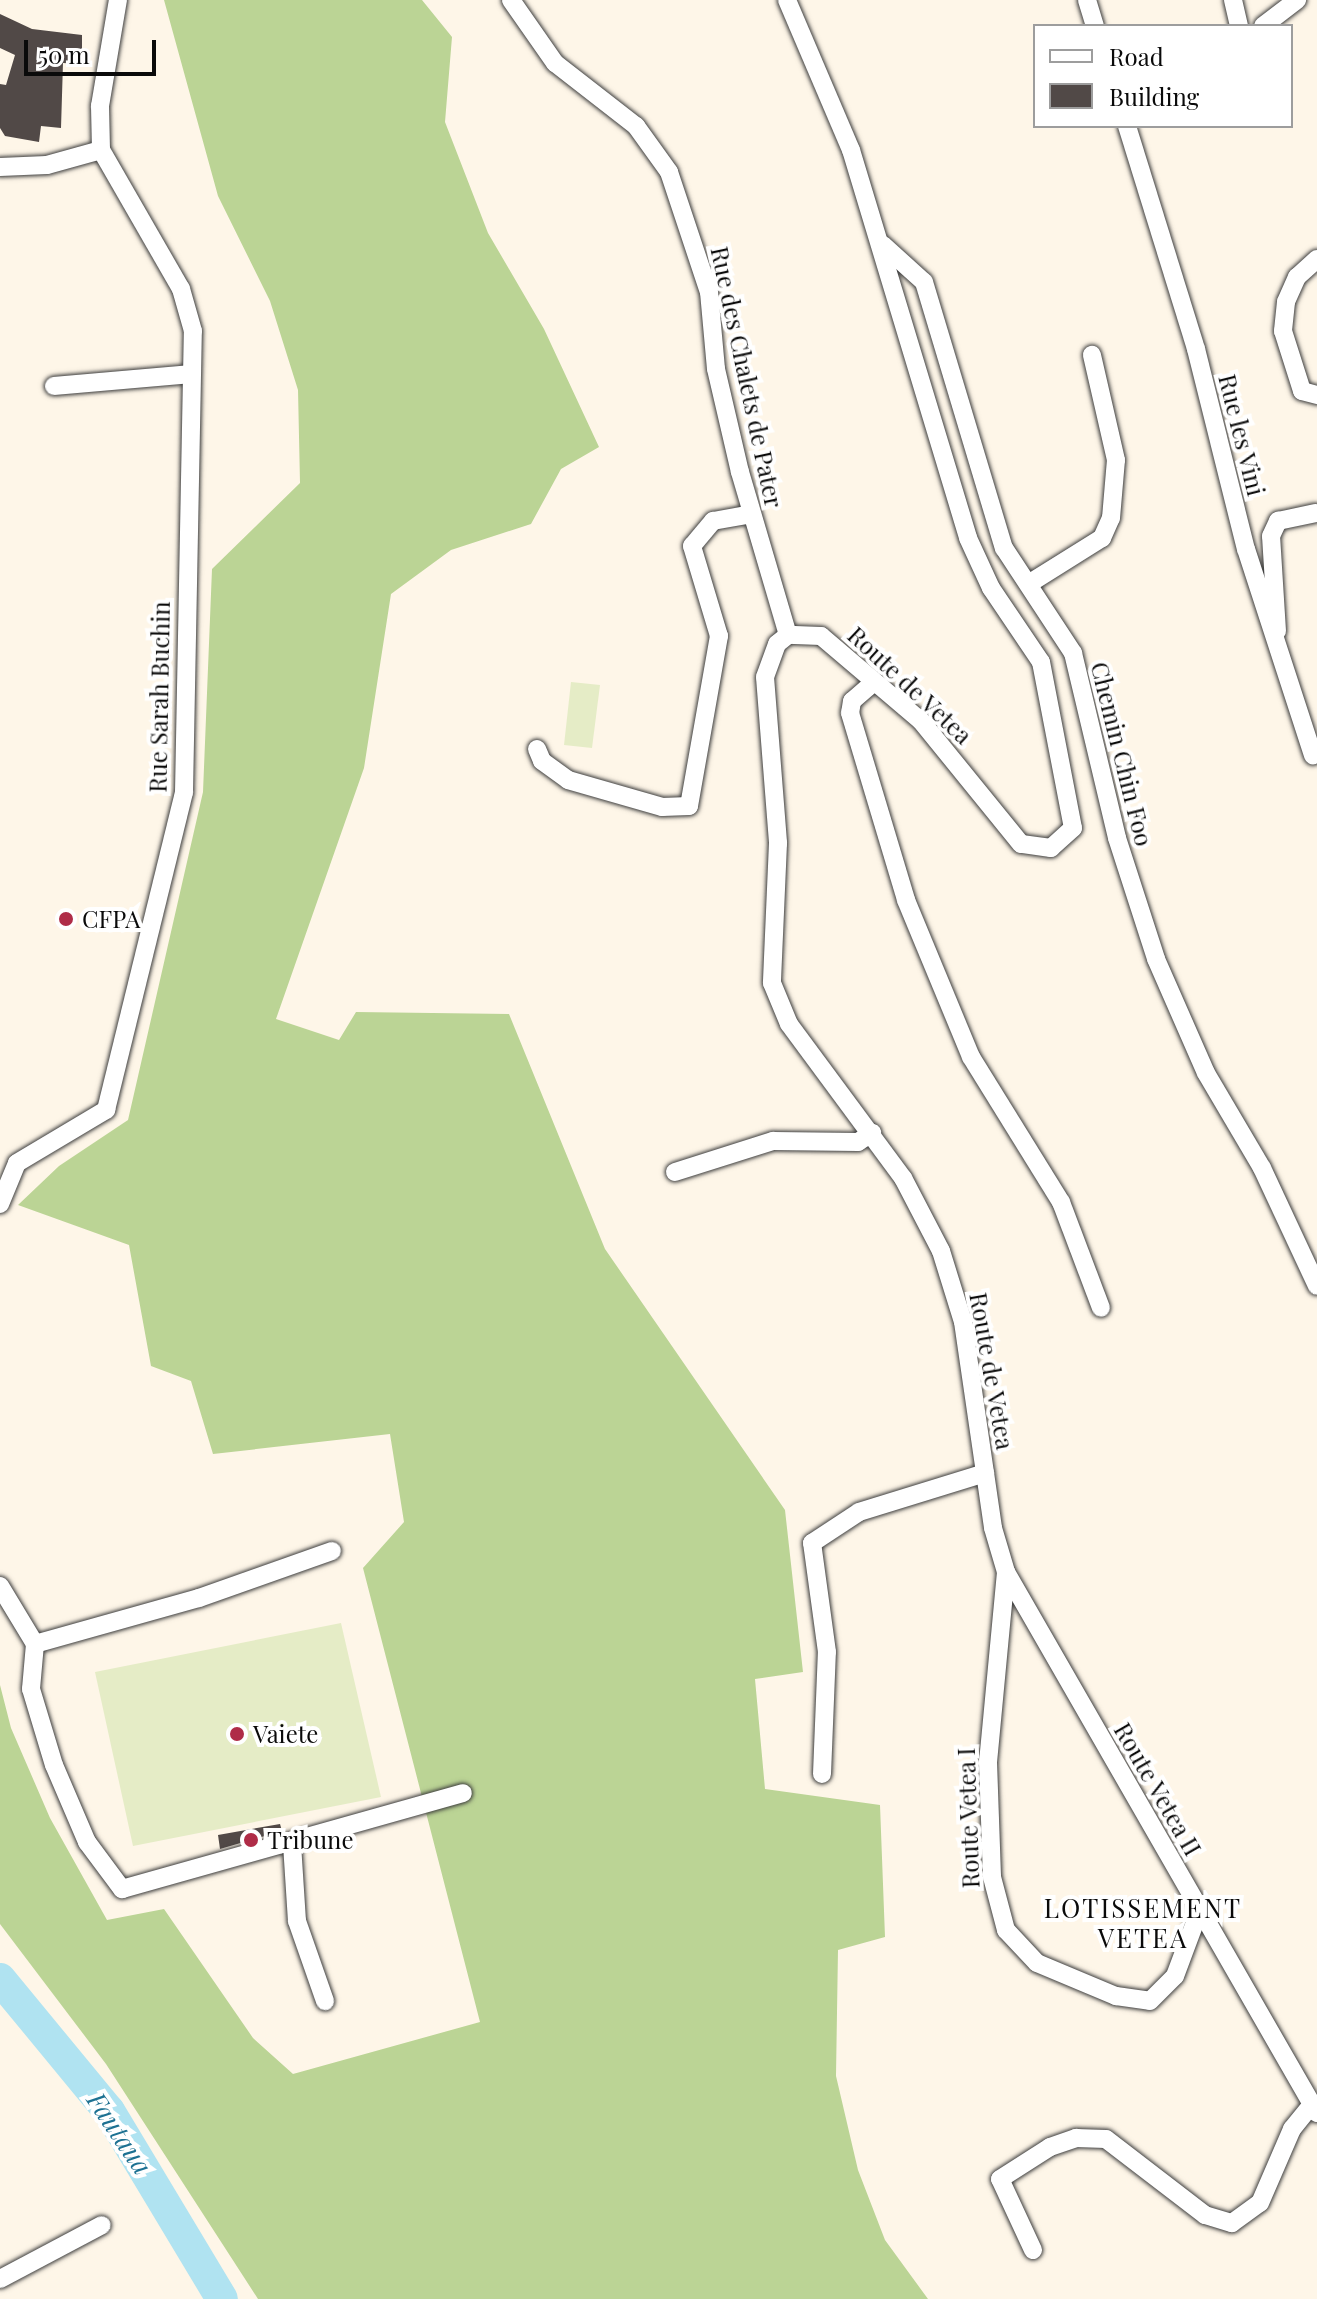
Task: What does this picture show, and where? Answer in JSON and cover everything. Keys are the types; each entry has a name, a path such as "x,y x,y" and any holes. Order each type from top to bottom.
{"street":[{"path":"0,167 47,165 101,150 100,106 118,0"},
{"name":"Rue des Chalets de Pater","path":"511,0 555,63 636,126 669,172 709,292 716,369 751,514 788,635"},
{"name":"Route de Vetea","path":"787,0 833,98 881,243 968,538 991,588 1041,662 1073,810 1069,836 1043,851 1021,844 941,743 821,636 788,635 777,644 765,677 778,843 769,967 789,1024 872,1133 925,1214 956,1291 985,1473 1006,1572"},
{"path":"1087,0 1094,24"},
{"path":"1233,0 1239,24"},
{"path":"1266,24 1297,0"},
{"name":"Rue les Vini","path":"1128,128 1277,649 1313,755"},
{"name":"Rue Sarah Buchin","path":"0,1204 17,1163 106,1110 174,849 184,792 193,331 181,289 101,150"},
{"name":"Chemin Chin Foo","path":"881,243 924,282 1004,548 1030,583 1073,653 1117,838 1156,959 1206,1073 1256,1158 1317,1286"},
{"path":"1310,393 1283,331 1286,302 1297,277 1317,259"},
{"path":"1030,583 1102,538 1111,518 1116,460 1092,355"},
{"path":"54,386 191,374"},
{"path":"1277,649 1271,536 1278,521 1315,513"},
{"path":"537,749 548,767 568,780 662,807 689,806 719,636 692,546 713,521 751,514"},
{"path":"874,682 852,701 850,713 906,900 971,1057 1061,1202 1101,1308"},
{"path":"675,1172 773,1141 858,1142 872,1133"},
{"path":"822,1774 827,1652 812,1543 859,1512 985,1473"},
{"path":"35,1644 199,1598 332,1551"},
{"name":"Route Vetea I","path":"1006,1572 993,1667 988,1820 997,1911 1006,1930 1037,1963 1116,1996 1150,2001 1175,1976 1200,1909"},
{"name":"Route Vetea II","path":"1006,1572 1314,2109"},
{"path":"0,1586 35,1644 31,1689 54,1765 87,1842 122,1889 298,1842 463,1793"},
{"path":"298,1842 297,1921 325,2001"},
{"path":"1033,2250 1002,2189 1009,2169 1076,2138 1106,2139 1205,2215 1232,2223 1260,2203 1292,2129 1314,2109"},
{"path":"0,2279 102,2225"}],"green space":[{"path":"164,0 422,0 452,37 445,122 488,233 544,329 599,447 561,469 531,524 451,550 391,594 364,768 276,1019 339,1040 356,1012 509,1014 605,1249 785,1510 803,1672 755,1679 765,1789 880,1805 885,1937 838,1950 836,2076 858,2170 885,2240 928,2299 258,2299 106,2064 0,1924 0,1685 11,1728 50,1818 107,1920 164,1909 253,2038 293,2074 480,2022 363,1568 404,1522 390,1434 213,1454 191,1381 151,1366 129,1245 18,1205 59,1166 128,1120 203,792 212,569 300,483 298,390 270,301 218,196"},
{"path":"571,682 600,685 592,748 564,745"},
{"name":"Vaiete","path":"341,1623 381,1797 133,1846 95,1672"}],"building":[{"path":"0,14 32,29 82,35 82,64 63,63 61,128 41,126 39,142 5,136 0,128 0,84 6,85 15,55 0,48"},
{"path":"280,1824 282,1831 220,1849 218,1835"}],"waterway":[{"name":"Fautaua","path":"0,1979 109,2111 222,2299"}],"place":[{"name":"CFPA","path":"66,919"},
{"name":"Vaiete","path":"237,1734"},
{"name":"Tribune","path":"251,1840"}],"district":[{"name":"LOTISSEMENT VETEA","path":"1143,1923"}]}
